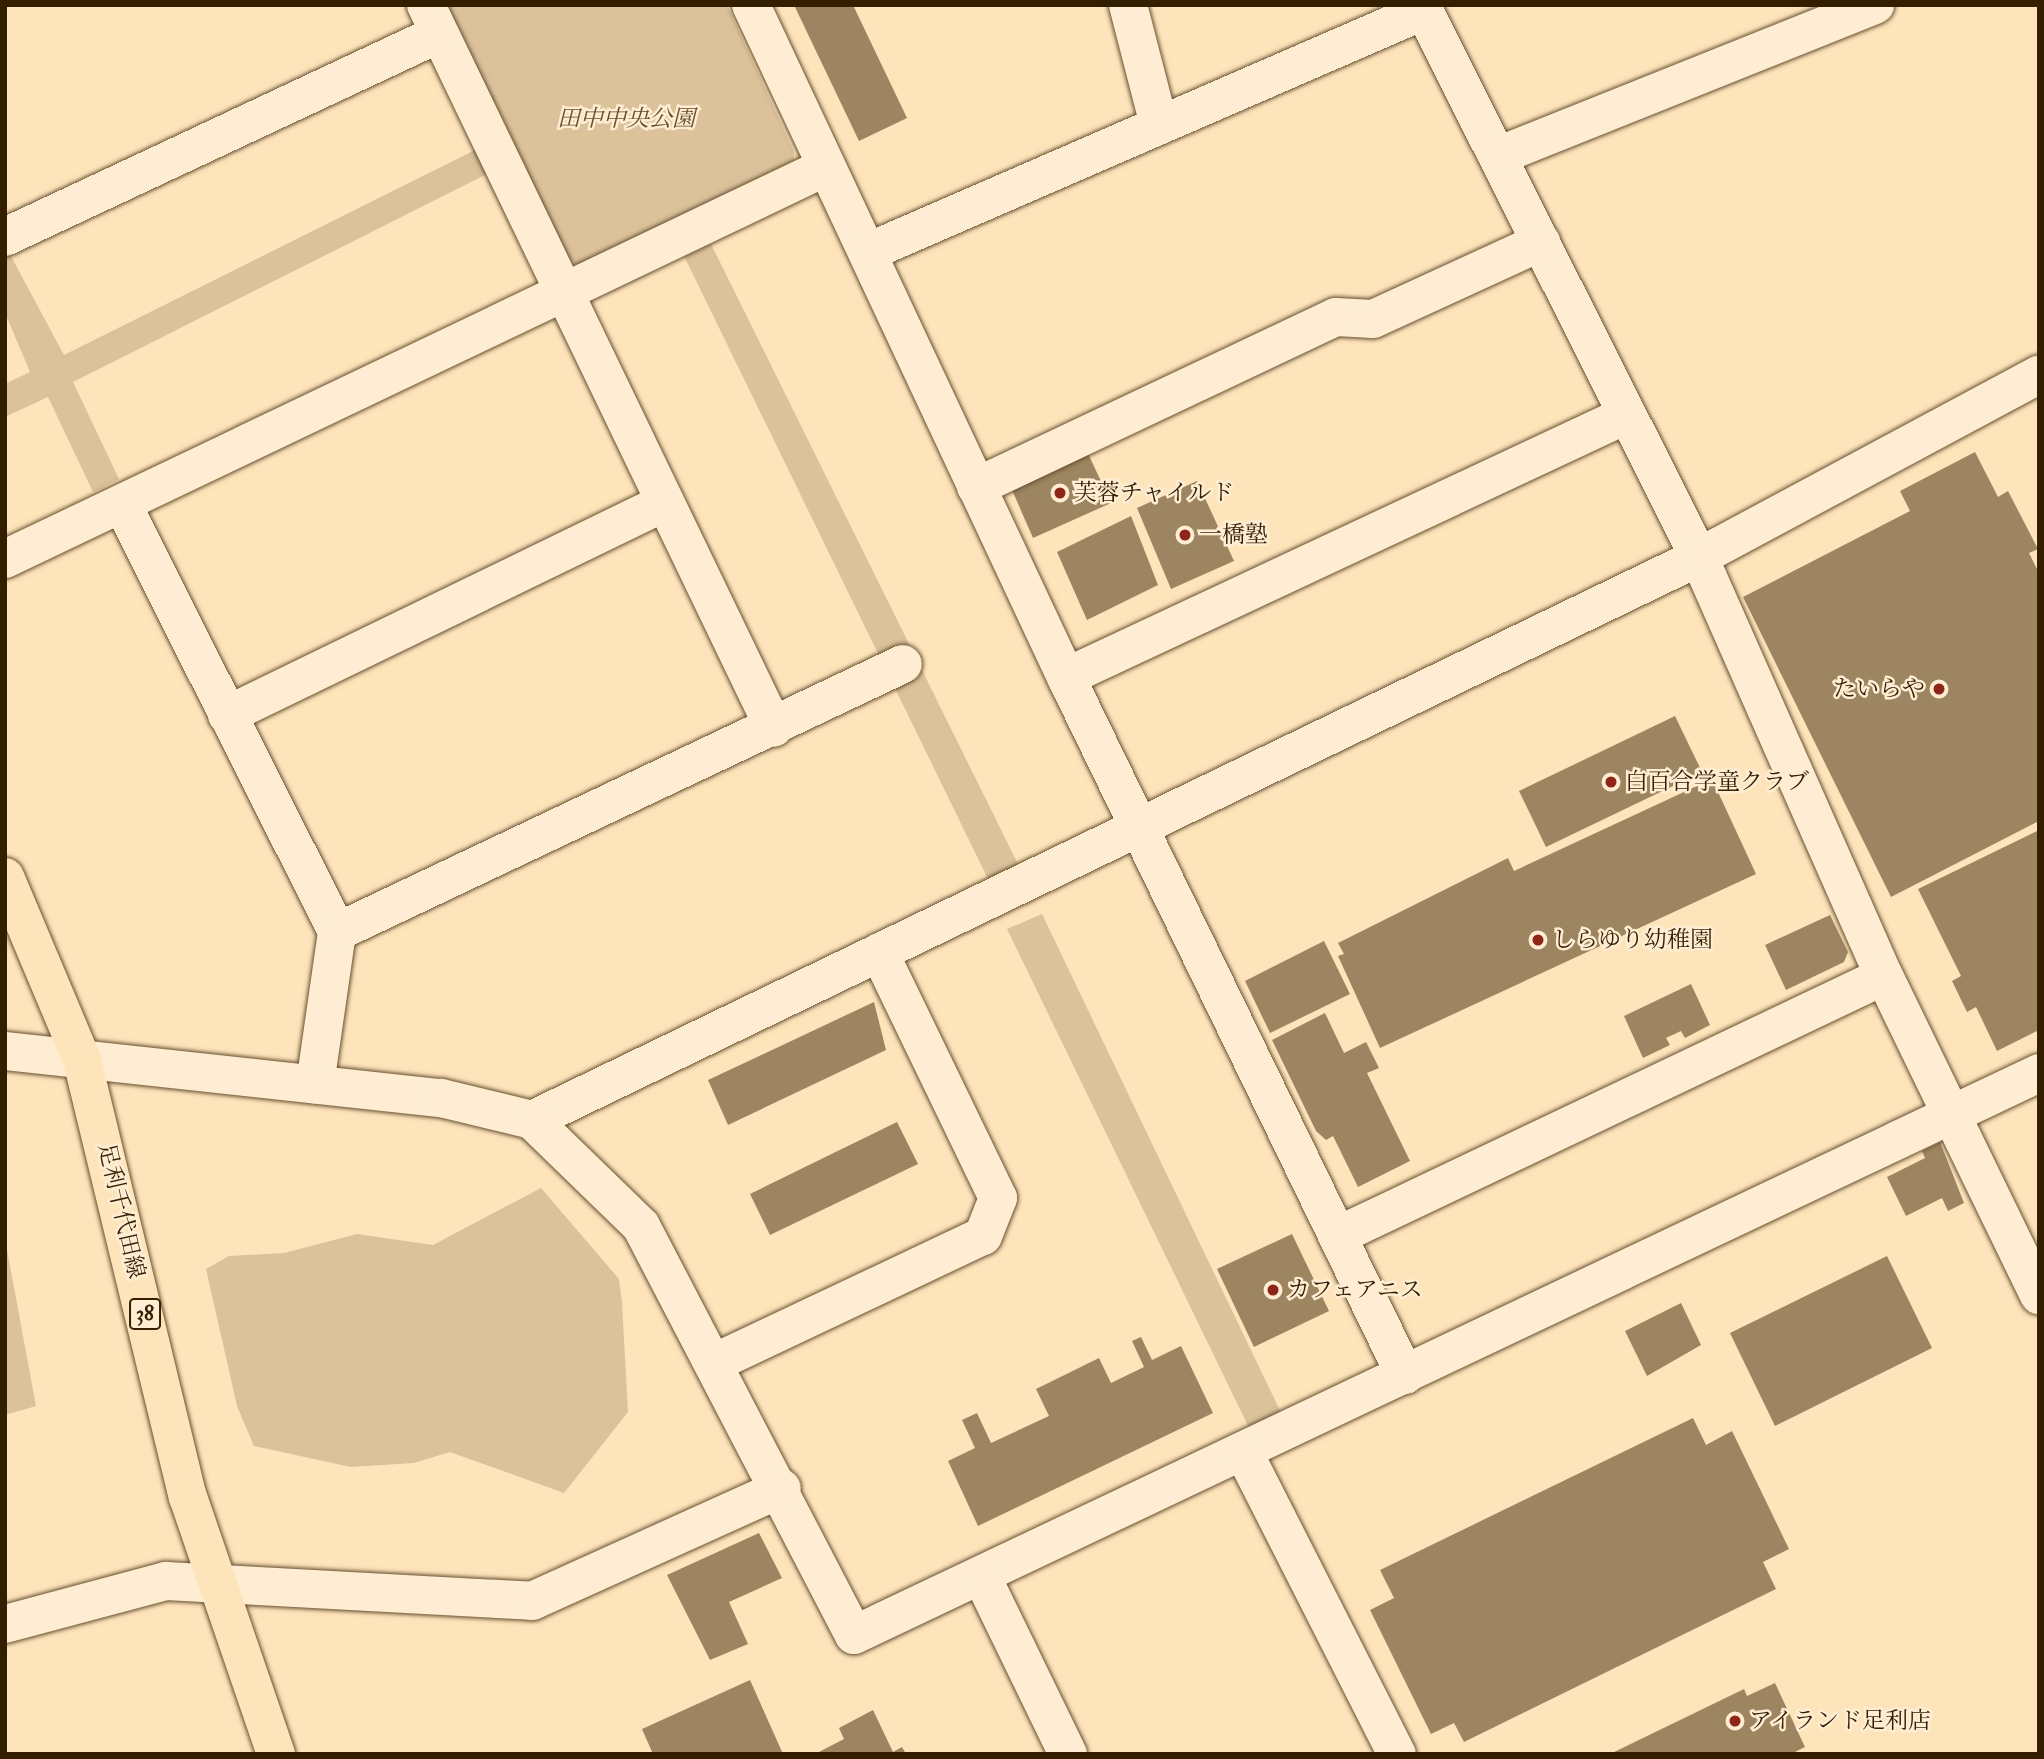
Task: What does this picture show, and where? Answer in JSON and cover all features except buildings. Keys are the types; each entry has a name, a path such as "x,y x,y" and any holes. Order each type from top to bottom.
{"main road":[{"name":"足利千代田線","path":"5,877 82,1060 212,1581 276,1754"}],"street":[{"path":"751,5 1066,677 1405,1375"},
{"path":"1128,5 1159,125"},
{"path":"1500,155 1875,5"},
{"path":"868,252 1422,8 1500,155 1626,415 1699,557 1884,976 2039,1295"},
{"path":"5,237 433,20 562,293 774,728"},
{"path":"5,559 826,167"},
{"path":"976,487 1335,317 1373,319 1541,242"},
{"path":"532,1120 1699,557 2039,375"},
{"path":"1066,677 1626,415"},
{"path":"227,715 665,502"},
{"path":"122,504 337,932 315,1084"},
{"path":"337,932 774,728 903,664"},
{"path":"716,1362 983,1236 998,1198 879,952"},
{"path":"1339,1235 1884,976"},
{"path":"5,1051 473,1103 532,1120 641,1226 782,1488 854,1635 2039,1073"},
{"path":"1243,1451 1397,1754"},
{"path":"5,1624 166,1581 212,1581 532,1601 782,1488"},
{"path":"981,1575 1068,1754"}],"green space":[{"name":"田中中央公園","path":"444,5 727,5 794,152 793,167 582,268 568,258"},
{"path":"477,149 489,173 73,382 119,479 93,492 48,397 5,417 5,384 30,372 5,313 5,245 64,355"},
{"path":"711,244 1019,866 989,881 684,256"},
{"path":"1042,914 1283,1417 1251,1432 1007,929"},
{"path":"541,1188 619,1279 622,1302 628,1412 564,1493 450,1452 414,1463 351,1467 254,1446 237,1406 206,1269 229,1256 284,1253 357,1234 433,1245"},
{"path":"5,1239 36,1406 5,1415"}],"place":[{"name":"芙蓉チャイルド","path":"1060,493"},
{"name":"一橋塾","path":"1185,535"},
{"name":"たいらや","path":"1939,689"},
{"name":"白百合学童クラブ","path":"1611,782"},
{"name":"しらゆり幼稚園","path":"1538,940"},
{"name":"カフェアニス","path":"1273,1290"},
{"name":"アイランド足利店","path":"1735,1721"}]}
